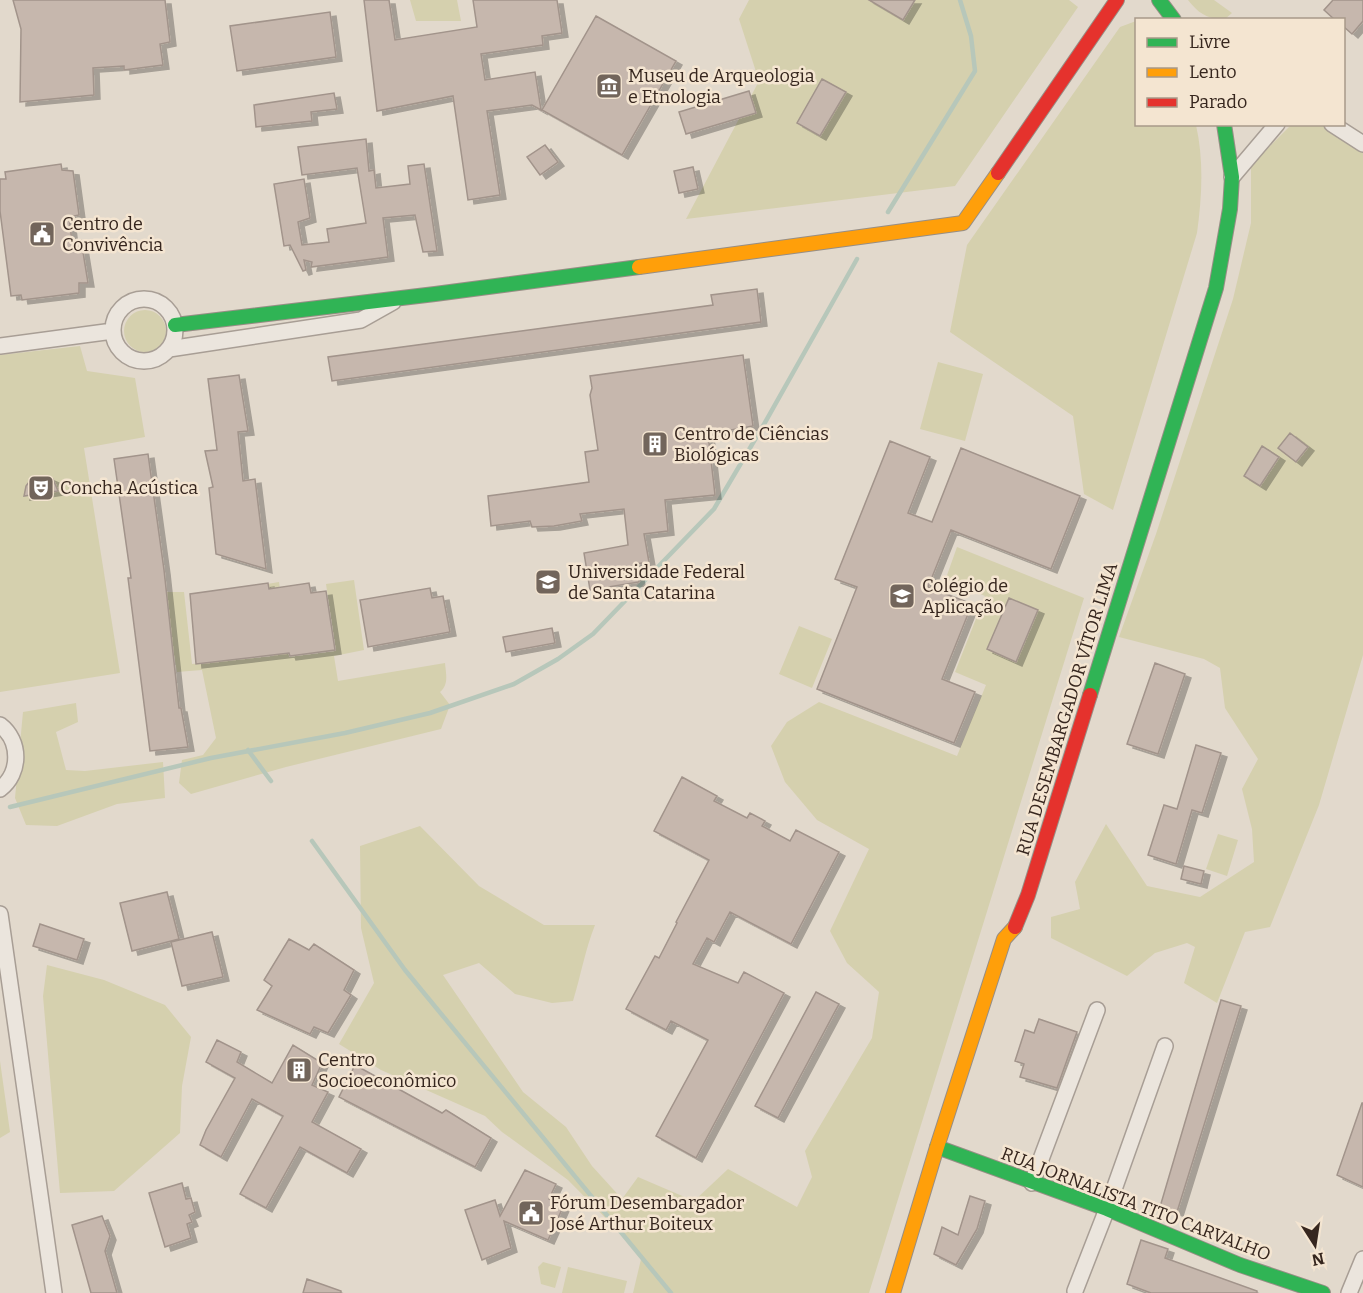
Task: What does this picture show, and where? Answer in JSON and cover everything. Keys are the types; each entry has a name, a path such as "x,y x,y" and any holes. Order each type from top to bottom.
{"street":[{"path":"175,325 399,298 963,223 1117,0"},
{"path":"1159,0 1175,18"},
{"name":"RUA DESEMBARGADOR VÍTOR LIMA","path":"892,1293 1004,939 1016,926 1028,895 1209,314 1227,236 1232,177 1224,126"},
{"path":"1232,177 1275,126"},
{"path":"1335,126 1363,144"},
{"path":"169,349 174,338 175,325 172,316 160,303 143,299 134,301 119,313 113,331 115,341 129,357 139,360 157,358 169,349 361,320 399,298"},
{"path":"0,346 113,331"},
{"path":"0,725 12,738 16,750 16,763 12,775 0,789"},
{"path":"0,914 51,1290"},
{"path":"1032,1183 1097,1010"},
{"path":"1074,1291 1107,1209 1165,1046"},
{"name":"RUA JORNALISTA TITO CARVALHO","path":"937,1147 1107,1209 1240,1265 1323,1293"},
{"path":"1349,1293 1363,1259"}],"shaded area":[{"path":"410,0 457,0 461,21 416,21"},
{"path":"749,0 1069,0 1078,7 955,186 686,219 759,81 739,19"},
{"path":"1188,0 1214,0 1232,13 1226,18 1214,18 1196,9"},
{"path":"1135,21 1135,126 1196,126 1201,165 1201,192 1197,233 1113,510 1084,494 1073,416 950,332 967,245 1120,27"},
{"path":"1290,126 1332,126 1363,147 1363,655 1319,805 1270,927 1245,932 1217,1003 1184,983 1195,947 1187,943 1155,953 1127,976 1051,938 1051,917 1080,909 1075,882 1106,824 1147,886 1200,897 1254,862 1252,829 1242,789 1258,759 1225,708 1220,668 1204,659 1119,637 1156,534 1233,299 1251,223 1251,165"},
{"path":"145,310 153,311 160,316 165,323 165,339 160,346 153,351 145,352 137,351 130,346 125,339 124,331 125,323 130,316 137,311"},
{"path":"80,346 87,371 135,378 145,437 84,448 120,673 0,692 0,355"},
{"path":"938,362 983,374 965,441 920,429"},
{"path":"957,547 1084,598 869,1293 633,1293 642,1255 568,1180 502,1132 485,1116 381,1070 339,1044 374,983 361,928 360,846 420,826 479,886 544,925 595,925 573,1001 552,1003 515,994 479,963 443,975 523,1092 566,1127 592,1166 622,1199 638,1177 694,1201 728,1169 797,1207 812,1177 805,1151 872,1038 879,992 847,963 830,931 869,849 817,820 785,782 771,746 787,722 819,702 957,756 986,685 955,672 985,596 946,578"},
{"path":"354,580 364,650 334,656 338,681 445,663 446,683 440,692 450,705 441,729 286,767 191,794 179,783 182,760 203,755 216,738 202,670 177,672 163,592 184,592 192,664 274,656 267,584 279,582 289,657 336,651 326,584"},
{"path":"799,626 832,639 812,688 779,674"},
{"path":"76,703 78,722 56,732 66,770 85,771 163,762 165,798 117,804 57,826 26,825 15,798 23,712"},
{"path":"1218,834 1238,840 1227,876 1206,869"},
{"path":"47,965 104,980 165,1005 191,1037 182,1086 180,1133 114,1191 60,1193 43,996"},
{"path":"0,1061 10,1132 0,1138"},
{"path":"543,1262 561,1267 555,1288 541,1284 538,1267"},
{"path":"568,1267 627,1281 624,1293 562,1293"}],"building":[{"path":"13,0 165,0 170,42 160,44 163,65 124,70 124,66 93,68 94,95 20,102 21,29"},
{"path":"364,0 389,0 395,40 477,27 473,0 557,0 562,33 542,36 543,45 481,54 485,80 535,72 541,110 532,105 487,111 500,195 468,200 453,96 377,111"},
{"path":"869,0 915,0 903,20"},
{"path":"1333,0 1363,0 1363,21 1352,34 1345,28 1345,18 1333,18 1324,10"},
{"path":"330,12 336,57 237,71 230,26"},
{"name":"Museu de Arqueologia e Etnologia","path":"596,16 676,61 622,155 542,110"},
{"path":"822,79 846,92 820,136 797,123"},
{"path":"749,91 756,113 686,134 679,112"},
{"path":"334,93 337,109 311,112 312,121 256,127 254,105"},
{"path":"366,139 369,171 374,170 376,188 410,184 408,166 424,164 437,251 423,252 415,215 383,218 388,257 311,267 312,262 304,260 306,270 303,271 290,245 284,246 274,184 304,179 310,218 298,222 302,245 329,242 327,229 366,223 357,168 302,175 298,147"},
{"path":"545,145 558,162 540,175 527,157"},
{"name":"Centro de Convivência","path":"61,164 62,170 73,171 79,215 69,217 72,242 81,240 88,283 79,283 79,293 22,300 21,295 11,296 0,211 0,179 6,179 5,172"},
{"path":"693,167 698,189 679,193 674,171"},
{"path":"757,289 761,322 332,381 328,357 713,305 711,295"},
{"name":"Centro de Ciências Biológicas","path":"743,355 753,426 708,434 715,495 665,500 668,531 644,534 649,562 636,564 639,582 590,590 584,553 628,545 624,509 580,514 582,521 554,526 532,527 530,521 491,526 488,496 589,482 585,452 598,450 590,395 592,388 590,376"},
{"path":"239,375 248,431 238,432 243,481 255,479 266,569 216,554 209,488 213,487 205,451 217,450 208,379"},
{"path":"1290,433 1308,447 1296,462 1278,448"},
{"name":"Colégio de Aplicação","path":"890,441 930,457 908,513 932,522 961,448 1080,496 1051,569 951,530 928,587 972,604 942,679 975,692 954,743 817,689 857,587 835,579"},
{"path":"1262,446 1279,457 1260,486 1244,476"},
{"path":"148,454 164,570 179,708 181,708 188,747 150,751 128,578 131,578 114,459"},
{"name":"Concha Acústica","path":"46,476 53,479 58,491 24,496 26,486 32,478"},
{"path":"268,583 269,589 309,583 311,593 326,591 335,650 196,664 190,594"},
{"path":"430,588 432,598 443,596 450,632 368,647 360,600"},
{"path":"1009,598 1038,610 1016,662 987,649"},
{"path":"552,628 555,643 506,652 503,637"},
{"path":"1155,663 1185,674 1158,754 1127,744"},
{"path":"1196,745 1221,753 1202,813 1192,810 1176,864 1148,855 1164,805 1177,809"},
{"path":"682,777 717,796 714,801 747,818 750,813 765,821 762,826 790,841 796,830 839,852 791,944 730,912 714,942 707,938 693,964 738,983 744,972 784,993 696,1158 656,1136 708,1040 671,1021 666,1030 626,1009 655,956 659,958 709,860 654,831"},
{"path":"1184,866 1204,871 1201,884 1181,879"},
{"path":"167,892 179,939 132,951 120,903"},
{"path":"40,924 84,939 77,960 33,946"},
{"path":"212,932 223,977 182,986 171,942"},
{"path":"289,939 309,950 314,944 354,970 344,990 351,995 328,1033 314,1027 310,1034 257,1010 272,986 264,980"},
{"path":"816,992 839,1004 778,1118 755,1106"},
{"path":"1221,1000 1241,1006 1177,1212 1160,1207"},
{"path":"1039,1019 1077,1032 1057,1088 1020,1077 1024,1064 1015,1061 1025,1030 1034,1033"},
{"name":"Centro Socioeconômico","path":"217,1040 241,1052 237,1062 272,1083 293,1045 322,1063 312,1085 328,1092 312,1122 361,1149 347,1173 300,1147 266,1208 240,1194 283,1116 252,1099 221,1157 200,1145 235,1078 206,1062"},
{"path":"355,1065 442,1113 446,1110 491,1138 475,1167 339,1097"},
{"path":"1363,1103 1363,1187 1337,1175"},
{"name":"Fórum Desembargador José Arthur Boiteux","path":"525,1170 556,1184 549,1199 563,1207 548,1240 504,1221 511,1248 482,1260 465,1210 495,1200 500,1216"},
{"path":"182,1183 186,1199 191,1198 195,1212 189,1215 192,1222 187,1224 191,1238 165,1247 149,1193"},
{"path":"970,1196 985,1201 977,1229 956,1265 934,1254 942,1227 958,1235"},
{"path":"102,1216 110,1236 105,1251 117,1293 91,1293 72,1225"},
{"path":"1141,1240 1168,1249 1165,1258 1257,1291 1257,1293 1151,1293 1127,1284"},
{"path":"307,1279 341,1291 341,1293 303,1293"}],"waterway":[{"path":"888,212 975,71 971,36 960,0"},
{"path":"10,807 211,758 345,733 430,713 514,684 558,659 593,634 714,509 857,259"},
{"path":"248,750 271,781"},
{"path":"312,841 405,970 671,1293"}],"traffic: fast":[{"path":"1159,0 1172,18"},
{"path":"1090,695 1216,288 1230,209 1232,177 1224,126"},
{"path":"175,325 639,267"},
{"path":"937,1147 1107,1209 1240,1265 1323,1293"}],"traffic: slow":[{"path":"639,267 963,223 998,173"},
{"path":"893,1293 1004,939 1015,927"}],"traffic: jam":[{"path":"998,173 1117,0"},
{"path":"1015,927 1028,895 1090,695"}],"place":[{"name":"Museu de Arqueologia e Etnologia","path":"609,86"},
{"name":"Centro de Convivência","path":"42,234"},
{"name":"Centro de Ciências Biológicas","path":"655,444"},
{"name":"Concha Acústica","path":"41,488"},
{"name":"Universidade Federal de Santa Catarina","path":"548,582"},
{"name":"Colégio de Aplicação","path":"902,596"},
{"name":"Centro Socioeconômico","path":"299,1070"},
{"name":"Fórum Desembargador José Arthur Boiteux","path":"531,1213"}]}
